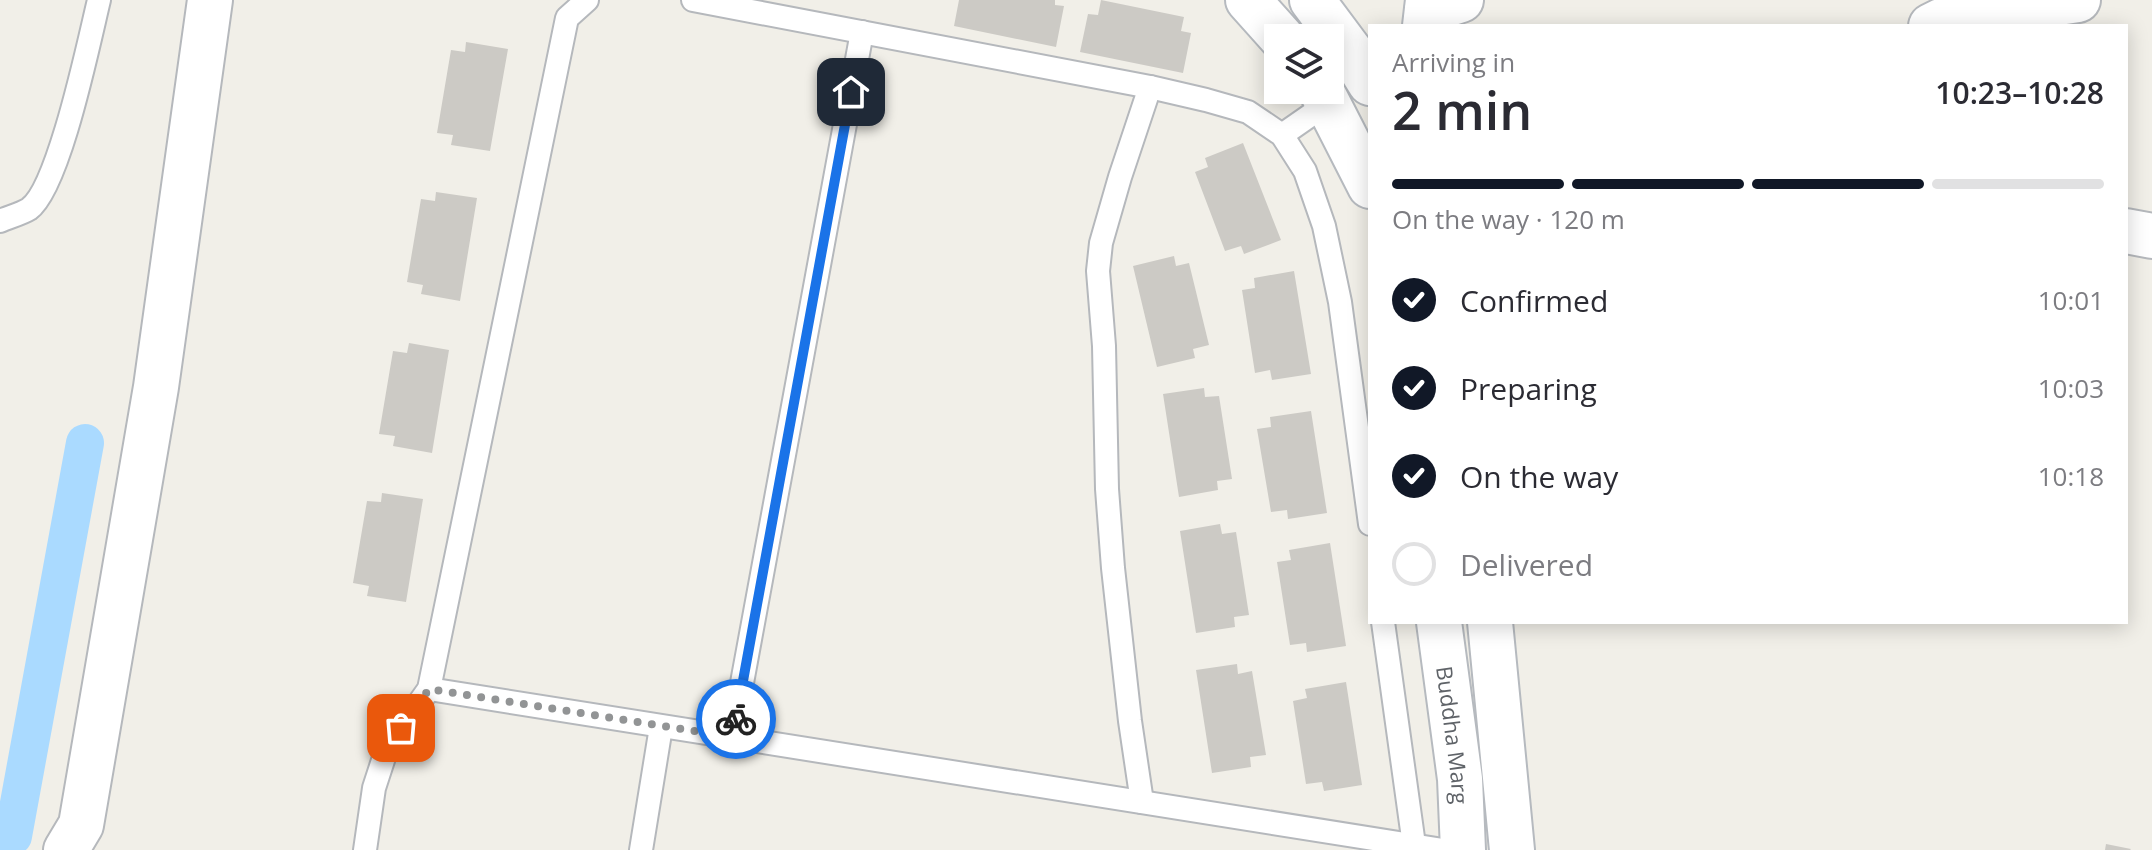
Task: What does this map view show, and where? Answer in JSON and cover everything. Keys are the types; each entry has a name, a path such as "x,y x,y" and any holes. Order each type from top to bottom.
{"street":[{"path":"66,850 81,825 156,387 210,0"},
{"path":"1248,0 1269,24"},
{"path":"1312,0 1368,80"},
{"path":"1935,24 2081,0 2081,24"},
{"path":"1329,104 1368,182"},
{"path":"2128,231 2152,236"},
{"name":"Buddha Marg","path":"1439,624 1460,779 1463,850"},
{"path":"1490,624 1512,850"}],"lane":[{"path":"0,221 30,208 47,184 59,153 99,0"},
{"path":"365,850 374,788 387,748 429,689 567,18 587,0"},
{"path":"693,0 1150,87 1248,112 1282,135 1305,171 1324,226 1340,302 1368,509"},
{"path":"732,737 862,32"},
{"path":"1142,802 1113,568 1098,271 1101,243 1150,87"},
{"path":"1282,135 1316,104"},
{"path":"1383,624 1414,845"},
{"path":"429,689 1443,850"},
{"path":"641,850 661,727"}],"building":[{"path":"959,0 1055,0 1055,5 1064,6 1056,47 954,26"},
{"path":"1101,0 1184,17 1181,31 1191,33 1183,73 1080,52 1088,14 1098,15"},
{"path":"466,42 508,49 490,151 451,145 453,135 437,133 451,50 465,52"},
{"path":"1243,143 1281,240 1244,254 1241,246 1225,251 1195,172 1208,167 1205,158"},
{"path":"436,192 477,198 460,301 421,294 423,285 407,282 421,199 435,201"},
{"path":"1174,256 1176,266 1189,263 1209,345 1193,349 1195,358 1157,367 1133,266"},
{"path":"1294,271 1311,374 1272,380 1270,370 1255,373 1242,290 1255,288 1254,278"},
{"path":"409,343 449,350 432,453 393,446 395,436 379,434 393,351 407,353"},
{"path":"1204,388 1205,397 1219,396 1232,479 1217,481 1218,490 1179,497 1163,394"},
{"path":"1311,411 1327,513 1288,519 1287,510 1271,512 1257,429 1271,427 1270,417"},
{"path":"382,493 423,499 406,602 367,596 369,586 353,583 367,501 381,502"},
{"path":"1220,524 1222,534 1236,532 1249,615 1234,617 1235,627 1196,633 1180,531"},
{"path":"1330,543 1346,646 1307,652 1306,643 1290,645 1277,562 1291,560 1289,550"},
{"path":"1237,664 1238,674 1252,671 1266,755 1250,757 1251,767 1212,773 1196,670"},
{"path":"1346,682 1362,785 1324,791 1322,782 1306,784 1293,701 1307,698 1305,689"},
{"path":"2106,844 2131,849 2105,850"}],"waterway":[{"path":"0,845 13,836 85,443"}],"way so far":[{"path":"401,728 429,689 732,737 736,719"}],"route":[{"path":"736,719 851,92"}]}
